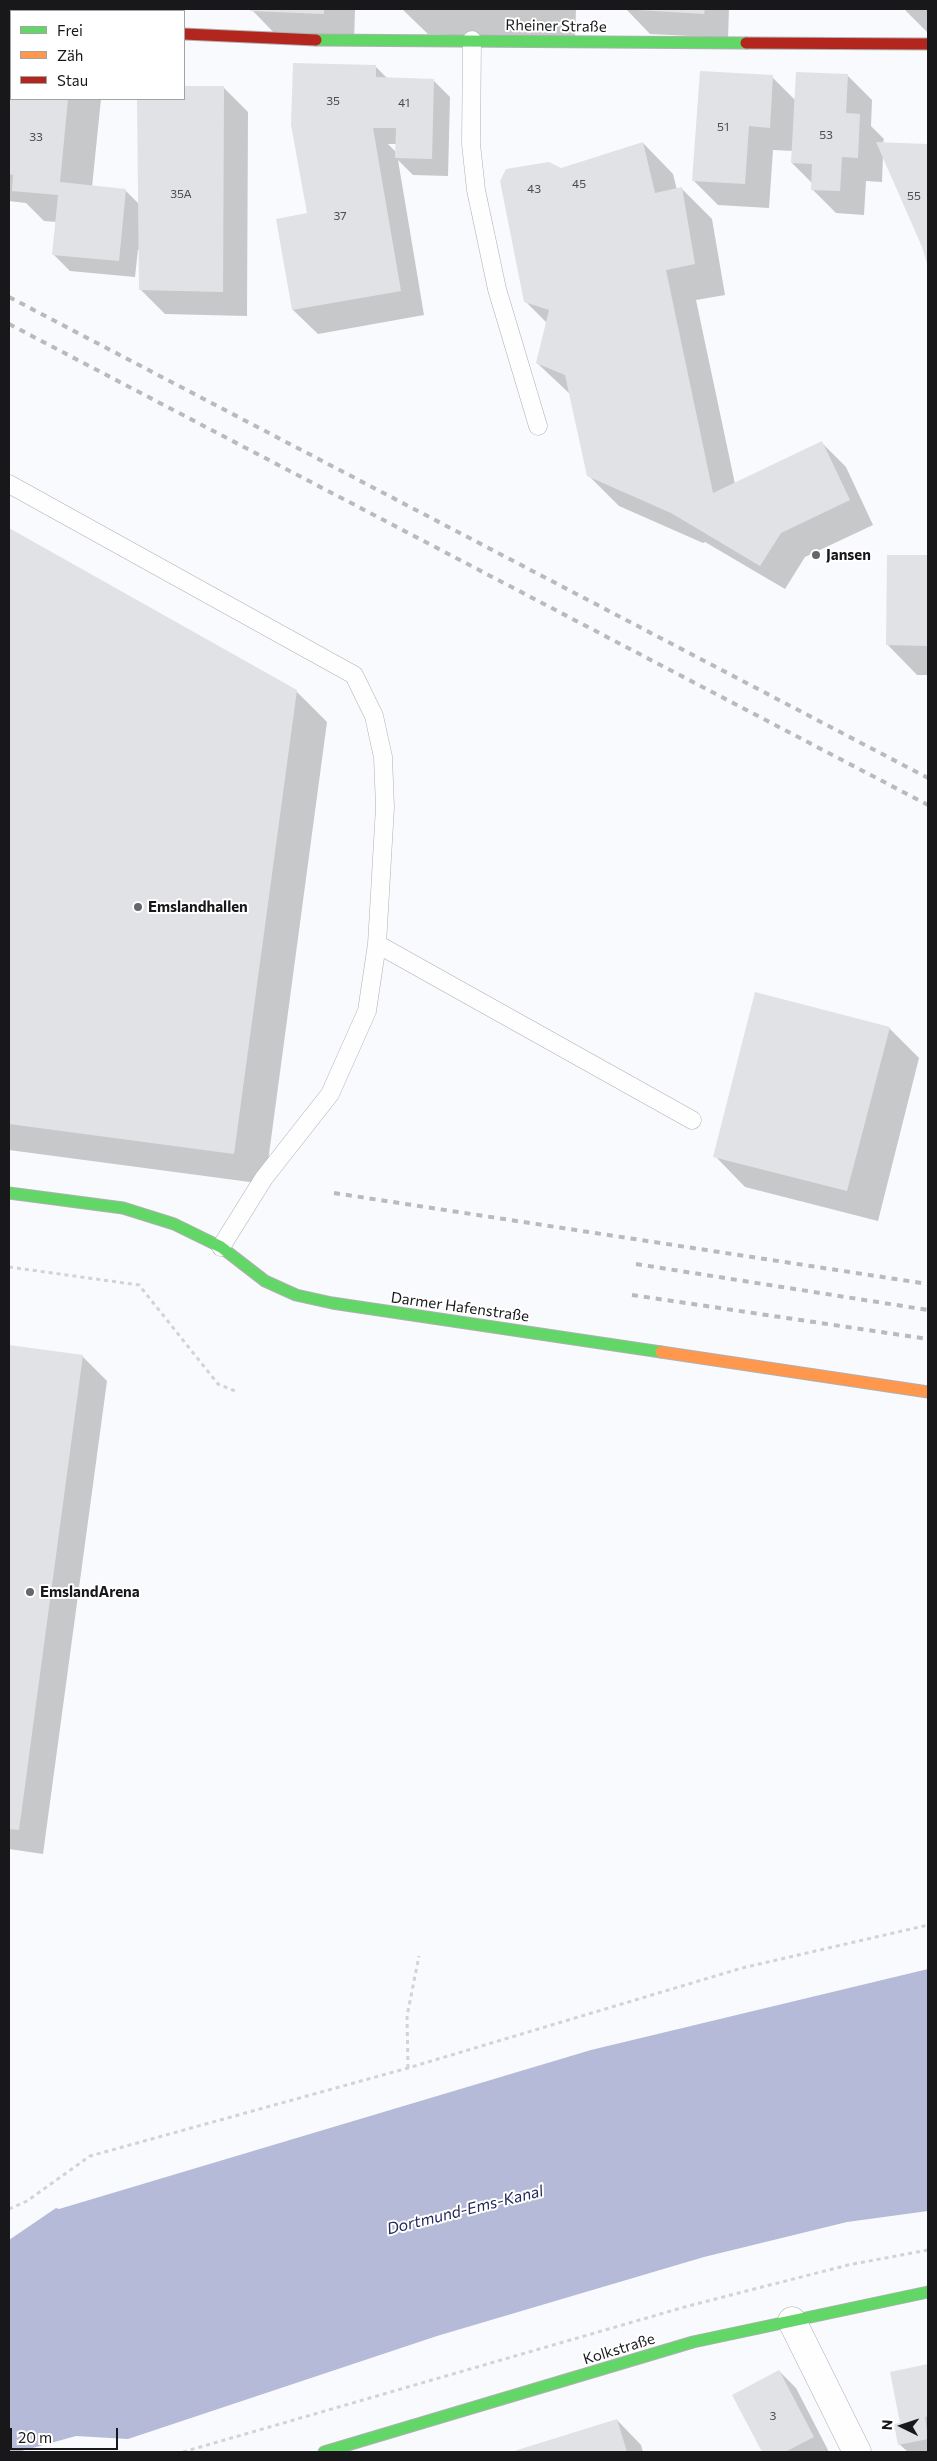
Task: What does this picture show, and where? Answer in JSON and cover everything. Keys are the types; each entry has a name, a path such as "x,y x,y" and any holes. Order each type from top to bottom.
{"street":[{"name":"Rheiner Straße","path":"185,34 303,40 928,44"},
{"name":"Darmer Hafenstraße","path":"9,1193 123,1208 174,1224 221,1247 265,1281 296,1295 332,1303 928,1392"},
{"name":"Kolkstraße","path":"324,2452 693,2342 928,2292"},
{"path":"792,2321 857,2452"}],"lane":[{"path":"472,40 471,144 476,190 497,289 538,426"},
{"path":"9,484 354,675 374,716 383,757 385,807 377,944 367,1011 330,1094 264,1178 221,1247"},
{"path":"377,944 692,1120"}],"path":[{"path":"9,1267 140,1285 218,1384 235,1391"},
{"path":"9,2209 28,2201 90,2156 408,2068 742,1968 928,1925"},
{"path":"408,2068 407,2016 419,1956"},
{"path":"183,2452 688,2306 840,2267 928,2250"}],"water":[{"name":"Dortmund-Ems-Kanal","path":"928,1969 928,2211 847,2222 704,2257 437,2336 128,2439 76,2436 18,2452 9,2452 9,2240 56,2208 59,2209 591,2050"}],"building":[{"path":"250,9 324,9 324,14 250,11"},
{"path":"621,9 705,9 704,14"},
{"path":"10,61 10,100 68,100 60,182 126,189 119,261 52,255 58,195 12,191 13,175 9,174"},
{"path":"293,63 376,65 376,77 434,79 432,159 395,158 396,128 373,128 401,291 292,310 276,219 307,213 291,125"},
{"path":"700,71 773,75 770,128 749,126 745,184 692,181"},
{"path":"796,72 848,74 846,113 860,114 858,158 842,157 840,191 811,190 812,164 791,163"},
{"path":"185,86 224,86 223,292 139,290 137,100 185,100"},
{"path":"643,142 655,193 682,187 695,264 666,270 713,493 822,441 850,500 781,533 760,566 671,513 587,476 565,375 536,363 549,310 524,302 500,181 506,169 549,162 561,168"},
{"path":"876,142 928,144 928,267 922,247"},
{"name":"Emslandhallen","path":"9,528 297,690 234,1154 9,1124"},
{"path":"887,555 928,555 928,646 886,645"},
{"path":"755,992 890,1027 847,1191 713,1157"},
{"name":"EmslandArena","path":"9,1345 83,1355 19,1830 9,1829"},
{"path":"928,2364 928,2416 925,2417 928,2439 898,2445 894,2424 900,2423 890,2372"},
{"path":"779,2370 814,2437 785,2452 762,2452 732,2395"},
{"path":"617,2419 627,2452 511,2452"}],"railway":[{"path":"9,297 928,778"},
{"path":"9,324 928,805"},
{"path":"334,1193 928,1284"},
{"path":"636,1264 928,1310"},
{"path":"632,1295 928,1339"}],"traffic: fast":[{"path":"316,40 746,43"},
{"path":"9,1193 123,1208 174,1224 221,1247 265,1281 296,1295 332,1303 661,1352"},
{"path":"324,2452 693,2342 928,2292"}],"traffic: slow":[{"path":"661,1352 928,1392"}],"traffic: jam":[{"path":"185,34 316,40"},
{"path":"746,43 928,44"}],"place":[{"name":"Jansen","path":"816,555"},
{"name":"Emslandhallen","path":"138,907"},
{"name":"EmslandArena","path":"30,1592"}]}
